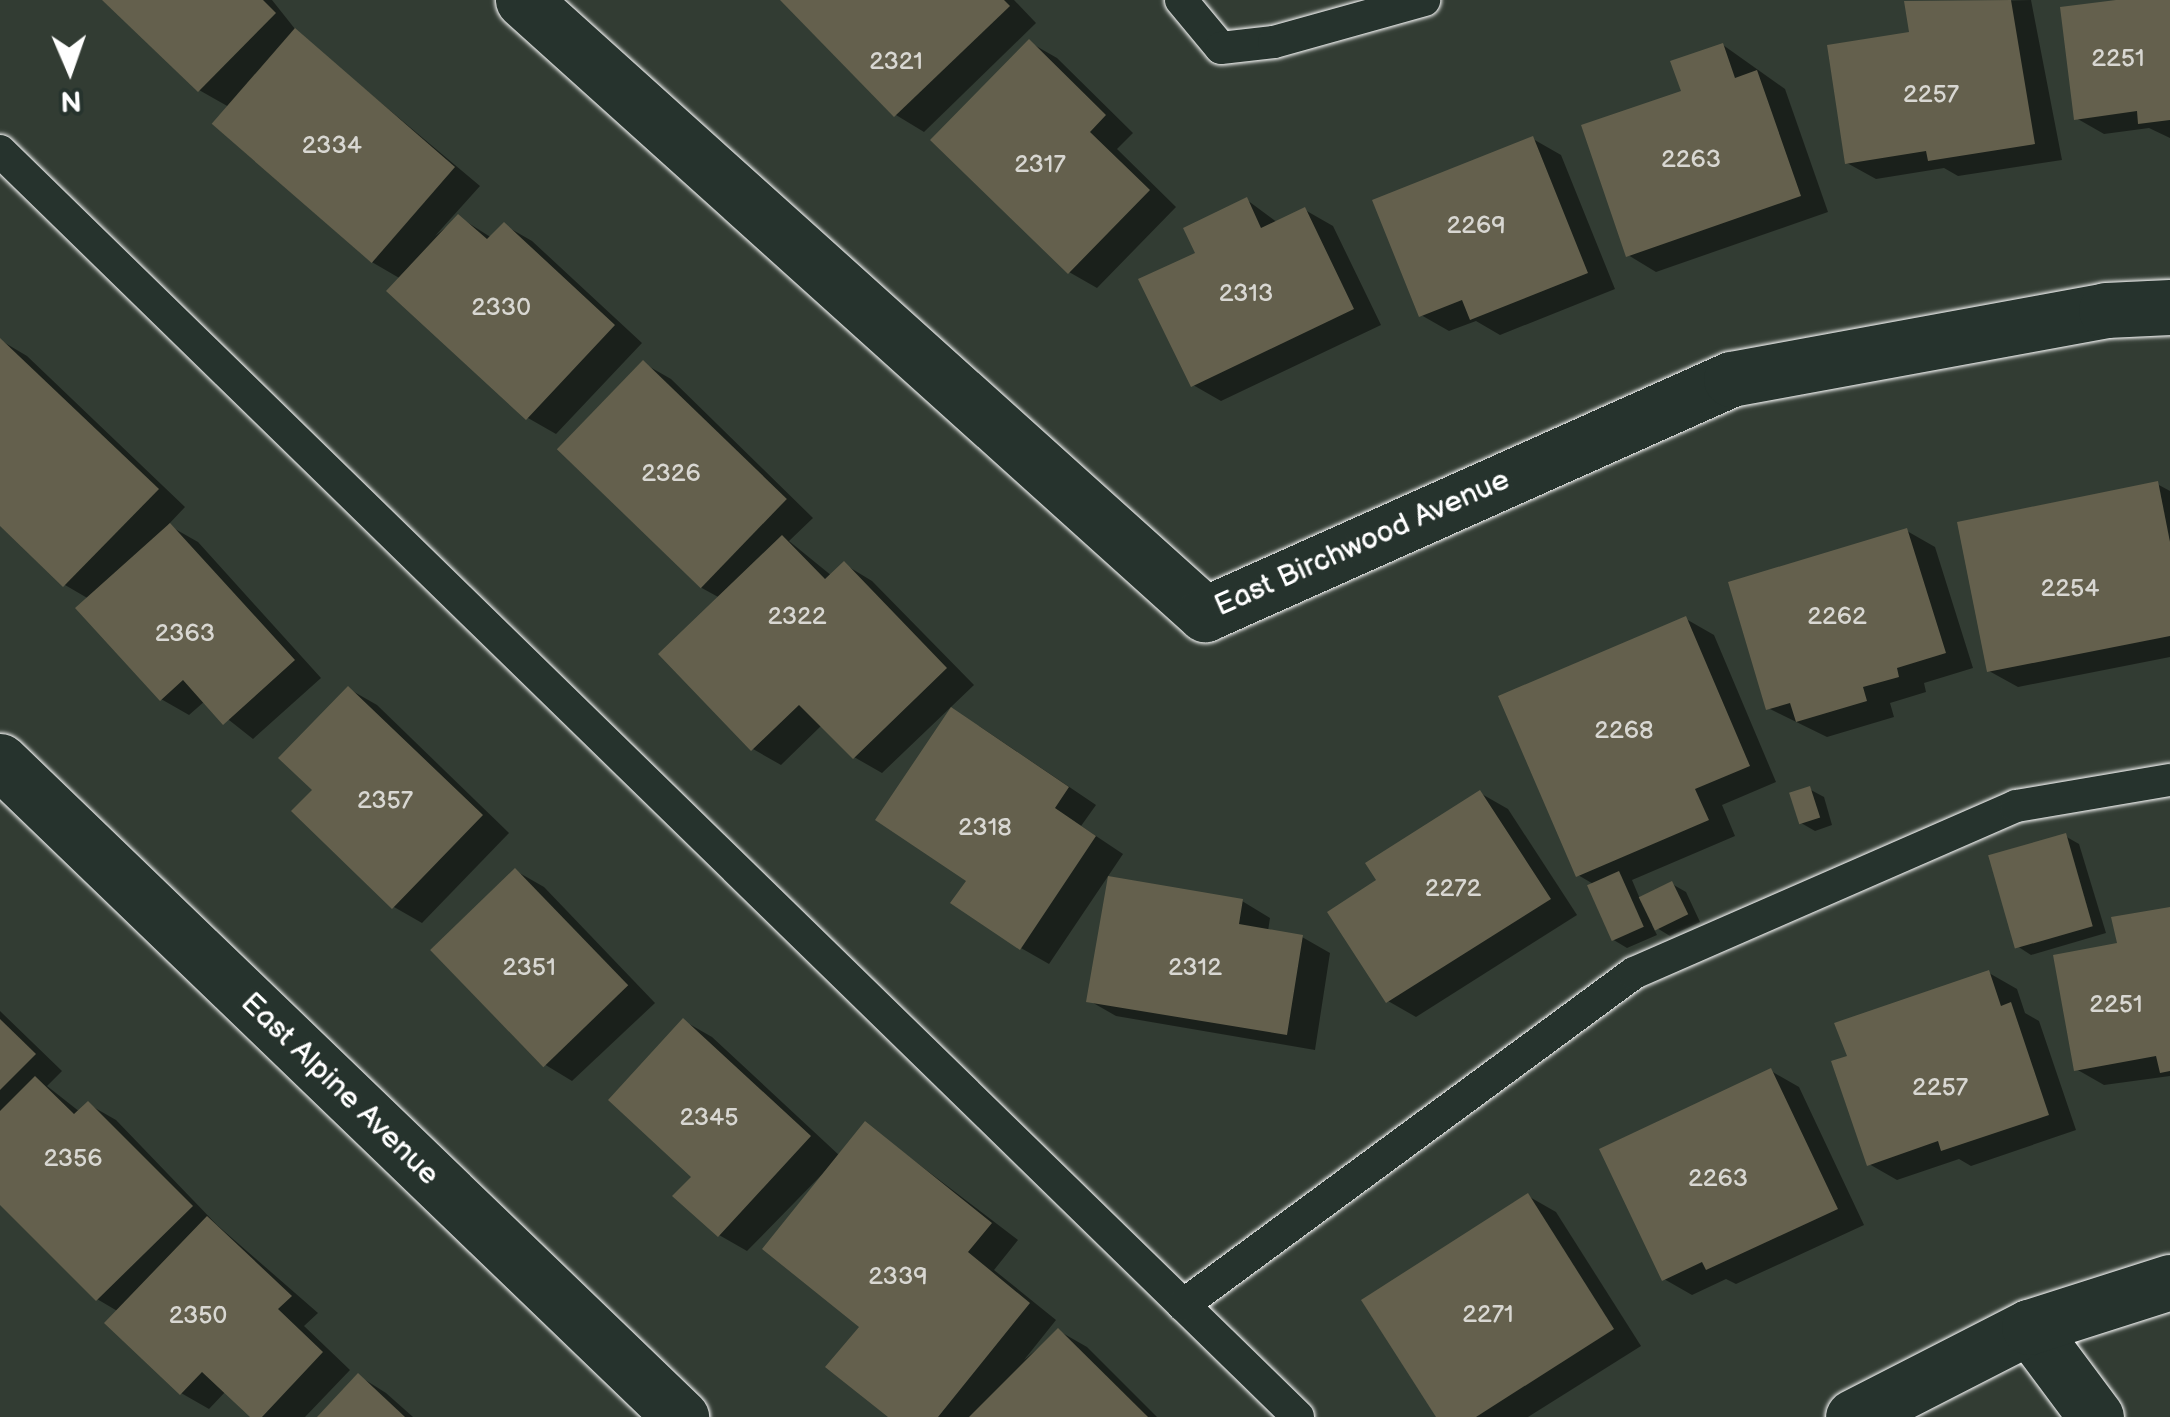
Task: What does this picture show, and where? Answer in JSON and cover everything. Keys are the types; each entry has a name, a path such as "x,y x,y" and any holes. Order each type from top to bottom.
{"street":[{"name":"East Birchwood Avenue","path":"522,0 1205,614 1730,380 2106,310 2170,307"},
{"name":"East Alpine Avenue","path":"0,761 681,1417"},
{"path":"1853,1417 2029,1327 2170,1282"},
{"path":"2029,1327 2096,1417"}],"lane":[{"path":"1181,0 1220,48 1274,42 1424,0"},
{"path":"0,151 1298,1417"},
{"path":"1183,1305 1634,973 2016,806 2170,780"}],"building":[{"path":"102,0 263,0 276,13 198,92"},
{"path":"780,0 1004,0 1010,6 894,117"},
{"path":"2011,0 2035,144 1928,161 1926,151 1845,164 1827,45 1909,32 1904,1"},
{"path":"2116,0 2170,0 2170,120 2138,124 2137,111 2074,120 2060,7"},
{"path":"295,28 455,167 372,263 212,124"},
{"path":"1029,39 1106,115 1090,132 1150,190 1068,274 930,140"},
{"path":"1723,43 1735,78 1757,70 1801,196 1626,257 1581,125 1681,91 1670,61"},
{"path":"1533,136 1588,273 1470,320 1462,300 1419,317 1372,200"},
{"path":"1247,197 1261,228 1305,207 1354,309 1191,387 1138,279 1195,253 1183,228"},
{"path":"458,214 487,239 504,222 615,325 526,420 386,291"},
{"path":"0,338 159,489 63,587 0,526"},
{"path":"643,360 787,499 701,588 557,449"},
{"path":"2158,481 2170,542 2170,636 1987,672 1957,522"},
{"path":"170,523 295,660 223,725 183,680 160,701 75,608"},
{"path":"1907,528 1946,653 1897,668 1899,677 1863,687 1867,701 1796,722 1790,703 1766,710 1728,582"},
{"path":"782,535 825,579 844,561 947,668 853,759 799,705 751,751 658,654"},
{"path":"1686,616 1750,766 1695,789 1709,820 1576,877 1498,696"},
{"path":"348,686 483,815 392,909 291,811 312,790 278,758"},
{"path":"951,707 1069,787 1055,808 1096,836 1020,950 950,903 966,881 875,820"},
{"path":"1810,786 1820,817 1799,824 1789,793"},
{"path":"1480,790 1551,899 1386,1003 1327,912 1376,880 1365,863"},
{"path":"2066,833 2093,926 2015,949 1988,855"},
{"path":"515,868 628,985 543,1067 430,950"},
{"path":"1619,871 1644,927 1612,941 1587,885"},
{"path":"1108,876 1243,899 1239,924 1303,935 1287,1035 1086,1002"},
{"path":"1672,881 1688,914 1655,930 1639,897"},
{"path":"2170,907 2170,1071 2160,1073 2156,1056 2074,1071 2053,955 2117,943 2111,917"},
{"path":"1989,970 2001,1006 2011,1002 2049,1115 1941,1151 1938,1141 1867,1166 1831,1061 1847,1056 1834,1023"},
{"path":"683,1018 811,1136 718,1237 672,1196 691,1177 608,1100"},
{"path":"0,1019 36,1054 0,1090"},
{"path":"1771,1068 1838,1209 1706,1270 1702,1262 1662,1281 1599,1149"},
{"path":"35,1076 74,1114 88,1101 193,1206 96,1301 0,1205 0,1111"},
{"path":"865,1121 992,1223 968,1252 1030,1303 938,1417 888,1417 825,1367 859,1327 762,1249"},
{"path":"1528,1193 1614,1329 1476,1417 1436,1417 1361,1300"},
{"path":"207,1216 292,1296 278,1309 323,1352 262,1417 250,1417 202,1372 180,1395 104,1323"},
{"path":"1058,1328 1148,1417 969,1417"},
{"path":"358,1373 389,1402 405,1417 317,1417"}]}
